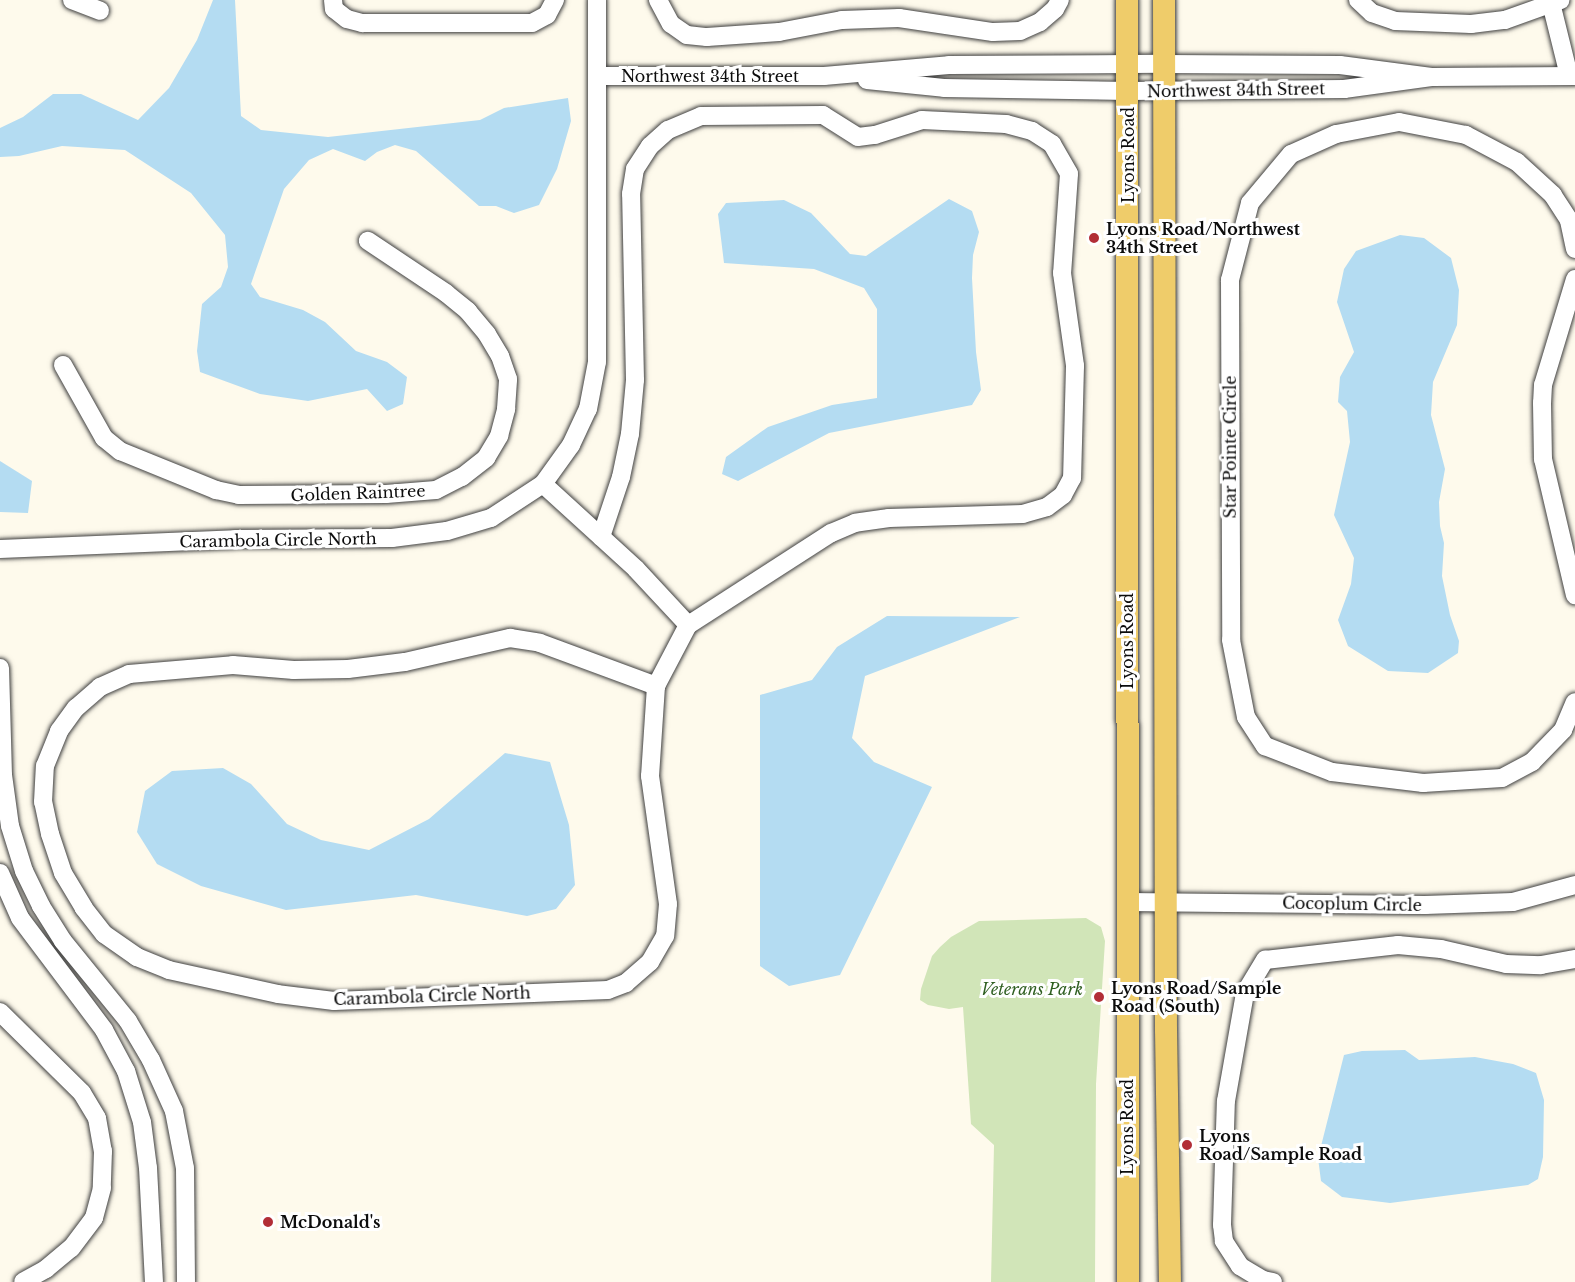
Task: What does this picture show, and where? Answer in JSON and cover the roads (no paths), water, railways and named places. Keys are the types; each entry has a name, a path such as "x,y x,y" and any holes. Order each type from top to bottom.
{"main road":[{"name":"Lyons Road","path":"1127,0 1128,1282"},
{"path":"1164,0 1166,902 1170,1282"}],"street":[{"path":"72,0 100,11"},
{"path":"333,0 334,9 347,19 362,23 532,23 547,15 555,0"},
{"name":"Carambola Circle North","path":"0,549 235,538 392,538 447,531 491,518 543,484 571,445 588,409 597,362 597,0"},
{"path":"658,0 671,24 687,35 707,37 779,32 842,20 899,18 993,32 1020,31 1040,22 1055,9 1060,0"},
{"path":"1358,0 1372,13 1395,21 1471,24 1504,20 1556,2 1572,76"},
{"name":"Northwest 34th Street","path":"597,76 824,76 949,65 1164,64 1340,65 1433,77"},
{"name":"Northwest 34th Street","path":"824,76 944,88 1128,92 1344,89 1433,77 1572,76"},
{"path":"543,484 601,537 636,568 688,625 831,533 855,524 889,518 1023,514 1047,507 1063,495 1072,478 1074,377 1062,273 1069,174 1052,144 1032,131 1006,124 922,120 875,135 858,136 823,114 701,116 668,130 650,146 635,169 631,194 635,380 630,434 621,477 601,537"},
{"name":"Star Pointe Circle","path":"1575,249 1569,220 1553,195 1517,162 1466,135 1399,122 1336,134 1291,154 1250,203 1230,280 1231,640 1246,717 1265,746 1332,772 1423,783 1502,778 1532,762 1563,730 1575,702"},
{"name":"Golden Raintree","path":"63,365 98,429 120,451 216,490 248,495 386,494 436,490 462,477 486,458 499,436 506,409 508,379 491,341 468,310 368,241"},
{"path":"1575,279 1544,385 1542,403 1542,459 1569,545 1575,595"},
{"name":"Carambola Circle North","path":"656,686 540,643 510,638 405,662 348,669 294,670 233,665 129,675 100,687 76,708 59,731 45,766 44,802 50,834 63,873 84,908 104,934 137,957 169,970 278,994 334,1001 608,990 626,983 650,962 665,936 668,904 650,776 656,686 688,625"},
{"path":"0,668 3,775 10,826 24,871 41,906 63,941 128,1021 151,1060 174,1111 185,1168 186,1282"},
{"path":"0,873 20,918 104,1030 126,1071 142,1122 148,1168 154,1282"},
{"name":"Cocoplum Circle","path":"1127,902 1425,905 1513,902 1575,885"},
{"path":"1273,1282 1263,1280 1240,1266 1224,1241 1222,1225 1226,1101 1245,993 1265,960 1398,945 1441,949 1506,964 1541,965 1575,959"},
{"path":"0,1012 82,1093 97,1118 103,1151 102,1188 94,1218 70,1248 46,1269 23,1282"}],"water":[{"path":"213,0 235,0 241,116 261,130 328,137 480,120 504,108 568,98 571,121 557,169 539,205 514,213 496,206 479,206 416,151 395,145 377,152 365,161 333,149 309,160 284,189 251,284 260,297 303,310 325,322 356,351 387,362 407,377 403,404 387,411 367,389 308,401 260,394 200,372 197,351 202,304 221,287 228,267 225,235 191,193 125,150 62,146 19,156 0,157 0,128 23,117 53,94 81,94 138,120 169,88 197,40"},
{"path":"949,199 972,211 979,232 973,255 972,278 976,352 981,390 972,405 829,433 738,481 722,474 726,457 768,427 832,405 877,398 877,309 864,288 814,269 724,263 718,214 726,203 784,200 811,213 850,254 866,256"},
{"path":"1400,235 1424,238 1451,258 1459,290 1457,325 1433,382 1431,415 1445,469 1439,502 1440,526 1444,543 1442,576 1450,615 1459,641 1458,653 1428,673 1388,671 1348,646 1338,620 1351,584 1354,558 1334,515 1350,442 1347,411 1338,402 1340,377 1354,352 1337,302 1344,269 1356,251"},
{"path":"0,461 32,481 28,513 0,512"},
{"path":"887,616 1020,617 865,676 852,738 874,762 932,787 840,975 789,986 760,966 760,695 812,680 837,647"},
{"path":"505,753 550,762 569,825 575,885 556,909 527,916 416,895 286,910 201,886 157,864 137,832 145,791 172,771 223,768 251,784 287,824 321,840 369,850 429,819"},
{"path":"1405,1050 1419,1060 1475,1057 1513,1064 1536,1073 1544,1100 1543,1157 1538,1179 1528,1185 1390,1203 1342,1197 1321,1181 1318,1158 1344,1055 1362,1051"}],"place":[{"name":"Lyons Road/Northwest 34th Street","path":"1094,238"},
{"name":"Lyons Road/Sample Road (South)","path":"1099,997"},
{"name":"Lyons Road/Sample Road","path":"1187,1145"},
{"name":"McDonald's","path":"268,1222"}],"park label":[{"name":"Veterans Park","path":"1032,989"}]}
